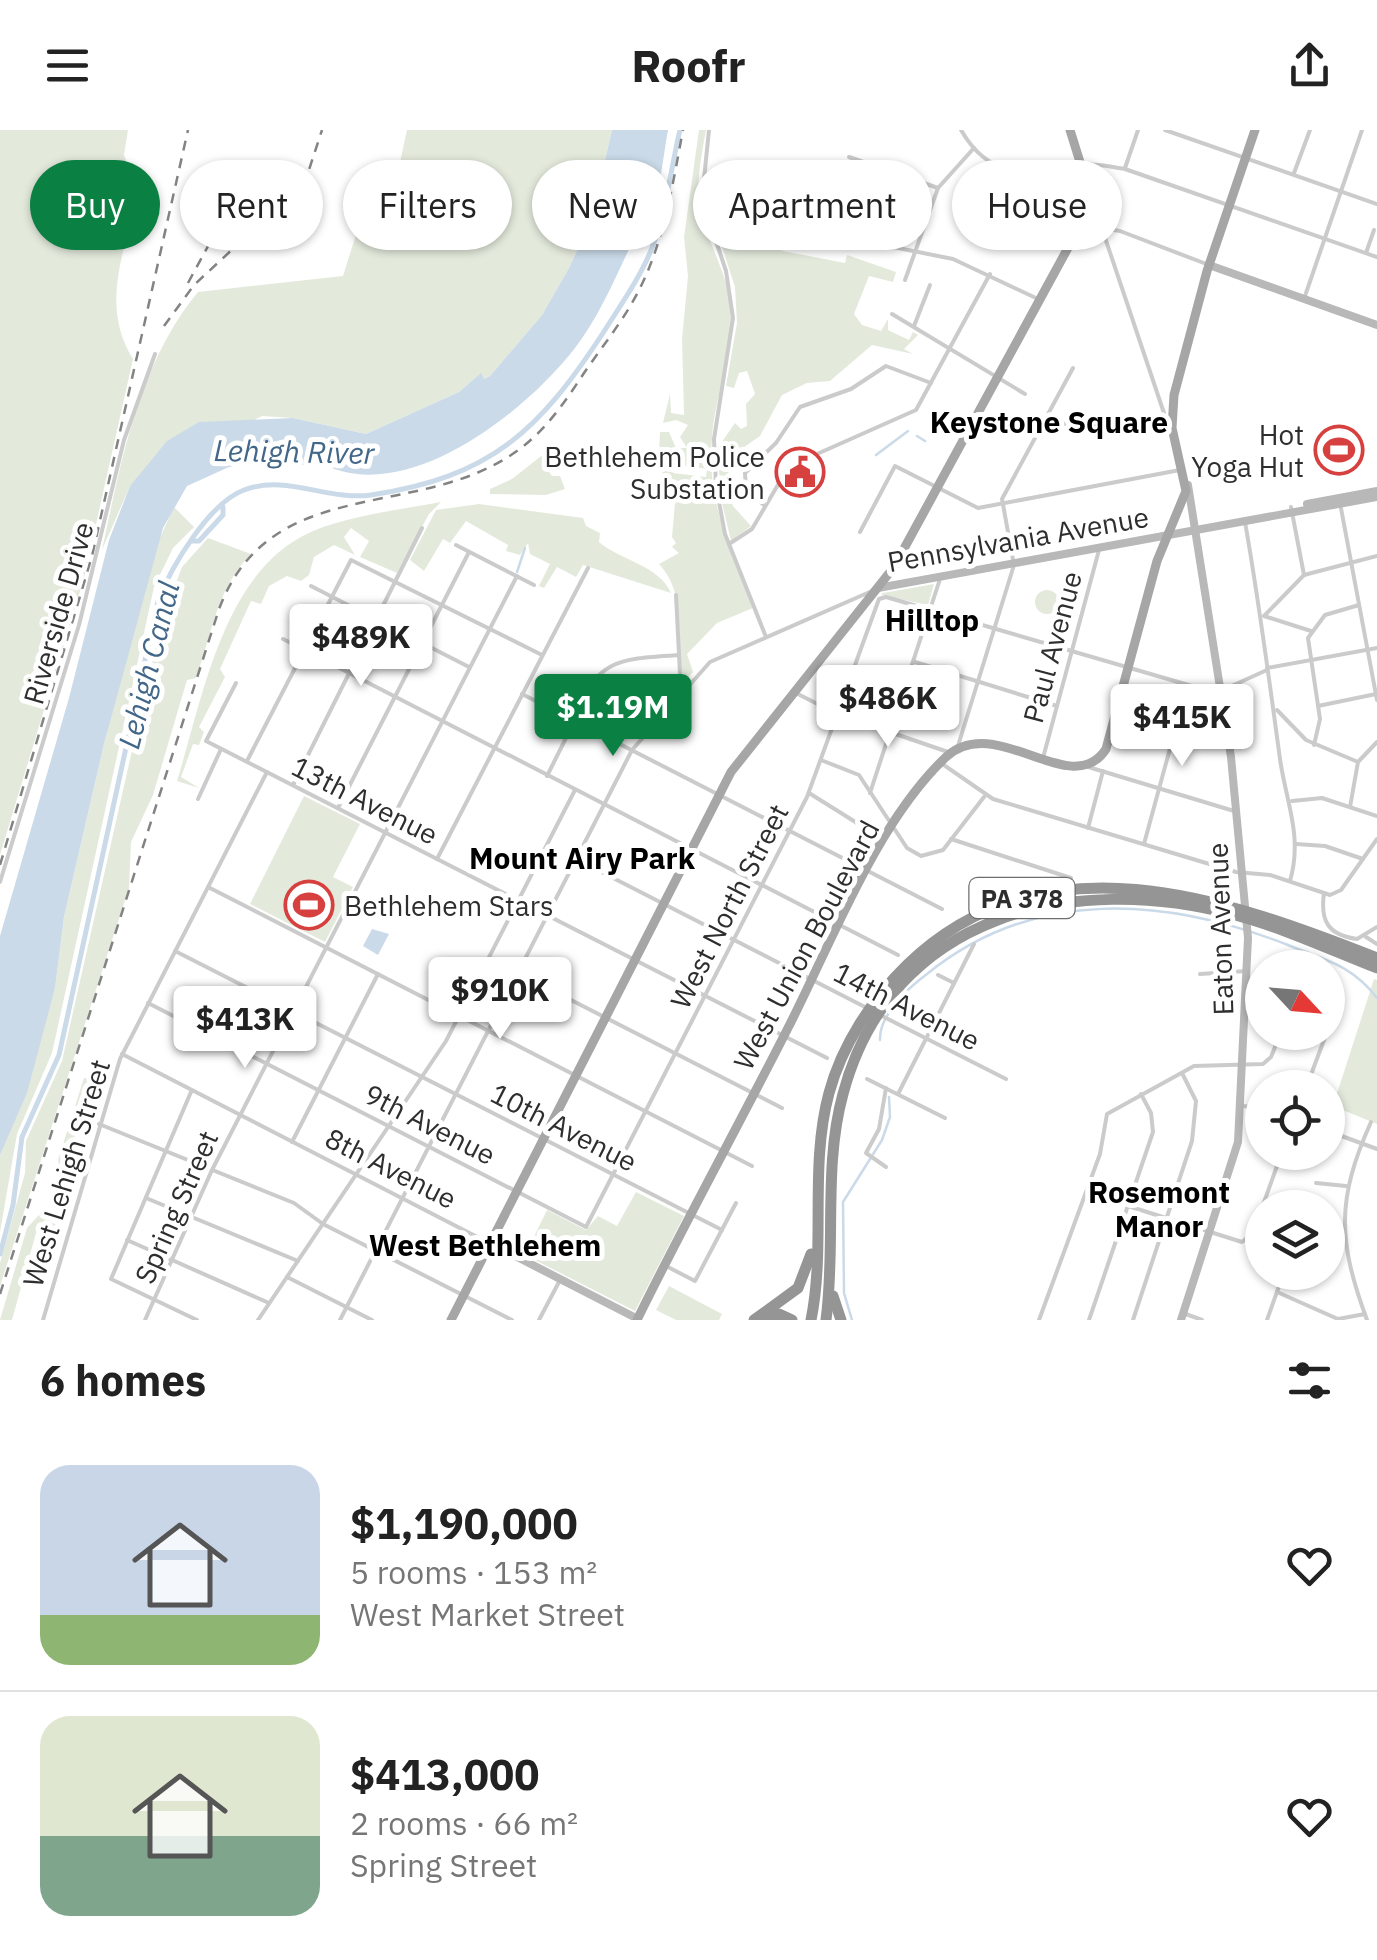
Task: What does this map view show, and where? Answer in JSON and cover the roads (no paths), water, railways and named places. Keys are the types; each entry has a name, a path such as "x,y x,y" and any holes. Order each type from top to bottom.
{"highway":[{"name":"PA 378","path":"811,1320 829,1093 856,1030 881,993 926,946 1008,902 1093,886 1198,898 1268,916 1377,958"},
{"name":"PA 378","path":"826,1320 836,1138 842,1097 854,1059 889,998 935,954 964,934 1020,910 1074,899 1137,898 1236,915 1377,968"},
{"path":"758,1320 790,1296 804,1279 819,1196"},
{"path":"832,1260 833,1297 841,1320"},
{"path":"758,1320 776,1314 792,1320"}],"main road":[{"path":"1070,130 1080,160"},
{"path":"1191,490 1173,436 1172,412 1209,264 1255,130"},
{"path":"450,1320 735,766 878,588 1067,250"},
{"path":"954,751 986,742 1085,766 1097,760 1108,745 1160,552 1191,490 1178,431 1178,391"},
{"name":"West Union Boulevard","path":"638,1320 884,840 954,751"}],"street":[{"path":"709,130 702,199 729,282 734,318 713,448 716,486 730,544 766,637"},
{"path":"961,130 974,148 990,160"},
{"path":"1125,169 1138,130"},
{"path":"1165,130 1377,204"},
{"path":"1294,175 1310,130"},
{"path":"1303,300 1362,130"},
{"path":"905,280 938,188 974,148"},
{"path":"850,157 938,188"},
{"path":"1122,169 1377,257"},
{"path":"1366,253 1374,230"},
{"path":"1122,234 1377,324"},
{"path":"912,250 953,258 1040,300"},
{"path":"1111,250 1173,436"},
{"path":"730,544 752,529 782,478 806,457 881,429 916,410 990,274"},
{"path":"914,326 930,285"},
{"path":"892,314 1025,394"},
{"name":"Riverside Drive","path":"0,882 82,612 124,440 155,354"},
{"path":"767,506 750,494 745,473 753,460 776,444 800,407 851,389 886,366 931,384"},
{"path":"794,692 838,714 954,751 1014,563 1003,504 1073,368"},
{"path":"1048,414 1074,429 1133,418"},
{"path":"860,532 898,466 978,508 1184,469"},
{"name":"Eaton Avenue","path":"1191,490 1237,812 1248,950"},
{"name":"Pennsylvania Avenue","path":"878,588 1377,494"},
{"path":"1318,706 1376,697 1339,501"},
{"path":"1292,510 1304,575"},
{"name":"Pennsylvania Avenue","path":"1196,527 1292,510"},
{"path":"1245,521 1264,616 1280,763 1292,801 1296,844 1290,881"},
{"path":"293,785 422,528"},
{"path":"1146,538 1160,552"},
{"path":"456,545 534,585"},
{"name":"Paul Avenue","path":"1043,758 1100,547"},
{"path":"338,808 470,552"},
{"path":"1264,616 1304,575 1377,556"},
{"path":"247,761 351,560 542,655"},
{"path":"437,859 588,568"},
{"name":"Spring Street","path":"144,1320 212,1170 516,576"},
{"path":"870,793 940,577"},
{"path":"311,586 469,668"},
{"path":"340,1320 632,750 710,662 878,588"},
{"path":"676,595 681,694"},
{"path":"854,598 861,608"},
{"name":"West North Street","path":"586,1227 809,793 877,601 886,598 930,611"},
{"path":"1314,745 1320,727 1310,660 1311,631 1329,612 1358,605"},
{"path":"930,611 1071,654 1220,693 1267,669 1377,648"},
{"path":"1264,616 1311,631"},
{"path":"283,639 898,955"},
{"path":"547,776 591,679 606,666 627,659 679,655"},
{"path":"914,662 1057,706"},
{"name":"13th Avenue","path":"236,683 206,741 826,1058"},
{"path":"1144,844 1187,686"},
{"path":"522,694 942,908"},
{"path":"1276,710 1314,745 1358,762"},
{"path":"641,739 645,756"},
{"path":"1350,807 1358,762 1377,742"},
{"path":"198,798 222,748"},
{"path":"821,760 856,773 907,848 921,856 938,852 952,839 985,796"},
{"path":"940,764 985,796 1324,893 1339,892 1377,839"},
{"path":"1085,766 1237,812"},
{"name":"West Lehigh Street","path":"43,1320 122,1054 267,772"},
{"path":"1088,828 1103,772"},
{"path":"258,1320 460,1016 575,790"},
{"path":"809,793 884,840"},
{"path":"1292,801 1318,798 1377,816"},
{"path":"952,839 1071,878"},
{"path":"1296,844 1325,846 1363,859"},
{"name":"14th Avenue","path":"576,859 1006,1079"},
{"path":"208,887 752,1166"},
{"path":"1324,893 1321,912 1328,928 1352,940 1366,937 1377,927"},
{"path":"1366,937 1377,944"},
{"path":"898,1094 974,944"},
{"name":"10th Avenue","path":"175,951 722,1230"},
{"path":"489,958 782,1108"},
{"path":"1200,974 1245,971"},
{"path":"292,1142 378,974"},
{"path":"938,975 954,983"},
{"name":"9th Avenue","path":"148,1003 586,1227"},
{"name":"Eaton Avenue","path":"1182,1316 1233,1164 1242,1106 1245,1034"},
{"path":"1039,1320 1100,1154 1105,1118 1182,1071 1200,1065 1244,1066 1268,1061 1273,1050"},
{"name":"8th Avenue","path":"122,1054 638,1320"},
{"path":"1133,1320 1186,1166 1196,1108 1182,1071"},
{"path":"867,1078 945,1118"},
{"path":"886,1088 879,1130 868,1155 886,1167"},
{"path":"192,1090 112,1283 197,1320"},
{"path":"1090,1320 1153,1132 1151,1113 1141,1094"},
{"path":"1345,1205 1347,1186 1371,1122"},
{"path":"99,1124 298,1206 323,1224 512,1320"},
{"path":"1345,1137 1377,1149"},
{"path":"1128,1206 1238,1243 1250,1237 1275,1170"},
{"path":"1316,1182 1347,1186"},
{"path":"146,1198 298,1261"},
{"path":"666,1266 695,1281 736,1203"},
{"path":"127,1240 270,1303"},
{"path":"1266,1320 1277,1292 1338,1320 1366,1317 1345,1244"},
{"path":"287,1277 372,1320"},
{"path":"539,1320 560,1279"},
{"path":"1182,1316 1202,1320"}],"water":[{"path":"612,130 668,130 663,160 605,160"},
{"name":"Lehigh River","path":"577,250 629,250 583,336 553,374 493,426 458,448 421,465 385,474 349,473 316,460 303,465 271,460 229,467 187,486 163,528 104,744 64,917 55,988 27,1093 0,1155 0,936 69,698 109,540 130,486 167,441 199,422 293,418 366,434 459,392 481,373 484,379 490,376 542,315"},
{"path":"372,929 389,934 378,955 363,946"}],"waterway":[{"name":"Lehigh Canal","path":"0,1254 13,1205 22,1137 59,1055 158,601 182,554 218,508 244,490 276,485 355,496 413,487 480,462 533,423 580,367 642,270 661,219 680,130"},
{"path":"876,455 908,431"},
{"path":"917,436 925,441"},
{"path":"191,541 199,541 223,515 223,507"},
{"path":"517,572 525,548"},
{"path":"880,1040 884,1021 904,994 968,946 1011,926 1056,914 1102,909 1148,910 1242,929 1337,965 1358,978 1377,998"},
{"path":"852,1320 844,1293 843,1202 882,1140 890,1117 889,1097"}],"railway":[{"path":"0,865 92,556 188,130"},
{"path":"164,326 194,285 305,182 322,130"},
{"path":"0,1294 219,609 242,567 271,538 307,519 469,476 508,457 541,430 615,330 642,284 662,228 683,130"},
{"path":"188,283 206,250"}],"place":[{"name":"Hot Yoga Hut","path":"1339,450"},
{"name":"Bethlehem Police Substation","path":"800,472"},
{"name":"Bethlehem Stars","path":"309,905"}],"district":[{"name":"Keystone Square","path":"1049,421"},
{"name":"Hilltop","path":"932,619"},
{"name":"Mount Airy Park","path":"582,857"},
{"name":"Rosemont Manor","path":"1159,1208"},
{"name":"West Bethlehem","path":"485,1244"}]}
